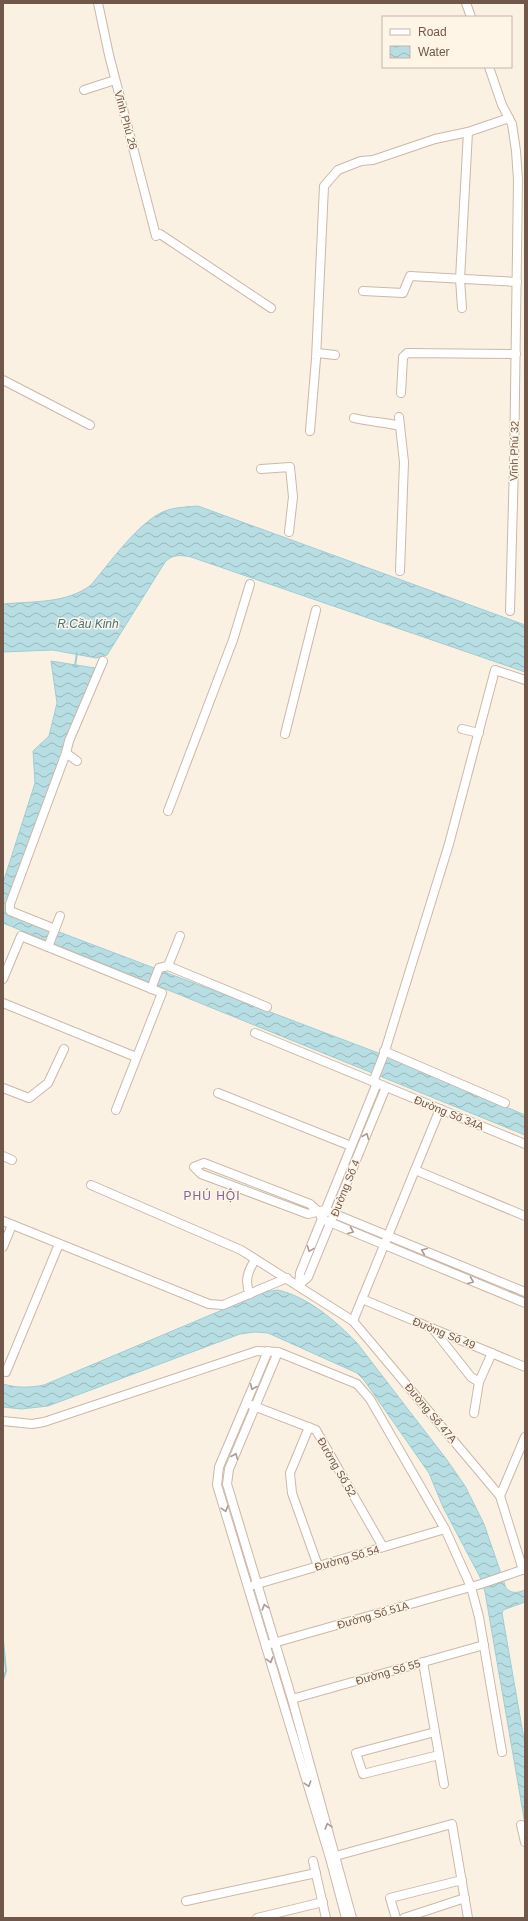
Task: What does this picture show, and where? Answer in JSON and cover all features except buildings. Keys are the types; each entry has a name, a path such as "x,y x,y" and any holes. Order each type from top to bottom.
{"street":[{"name":"Vĩnh Phú 26","path":"98,3 116,80 158,235 271,308"},
{"path":"466,3 471,16"},
{"name":"Vĩnh Phú 32","path":"489,68 510,121 516,151 518,180 516,354 510,611"},
{"path":"84,90 116,80"},
{"path":"310,431 317,353 324,186 338,170 361,161 373,160 435,140 510,121"},
{"path":"462,308 460,278 468,132"},
{"path":"363,290 403,293 410,276 517,282"},
{"path":"317,353 335,355"},
{"path":"401,394 403,357 407,353 516,354"},
{"path":"3,380 90,425"},
{"path":"399,417 404,462 400,571"},
{"path":"354,418 369,422 389,423 400,426"},
{"path":"261,470 285,466 290,467 293,497 289,532"},
{"path":"168,811 233,640 250,584"},
{"path":"285,734 316,610"},
{"path":"55,929 10,911 10,904 66,753 76,721 103,661"},
{"path":"299,1285 300,1273 322,1214 351,1146 375,1081 446,852 495,670 525,680"},
{"path":"462,729 479,733"},
{"path":"66,753 77,761"},
{"path":"49,945 60,916"},
{"path":"3,979 21,936 49,945 152,987 162,994 116,1110"},
{"path":"168,966 180,936"},
{"path":"152,987 159,968 168,966 267,1006"},
{"path":"3,1003 136,1058"},
{"name":"Đường Số 34A","path":"255,1034 375,1081 440,1110 525,1144"},
{"path":"3,1088 29,1098 48,1083 64,1049"},
{"path":"384,1052 505,1103"},
{"name":"Đường Số 4","path":"299,1285 308,1277 386,1087"},
{"path":"218,1093 351,1146"},
{"path":"353,1321 440,1110"},
{"path":"3,1156 12,1160"},
{"path":"525,1292 335,1214 322,1214 308,1214 201,1174 194,1167 204,1163 310,1204 322,1214 331,1223 525,1303"},
{"path":"415,1170 525,1216"},
{"name":"Đường Số 47A","path":"91,1186 241,1250 255,1260 299,1285 353,1321 500,1496 524,1569"},
{"path":"3,1221 210,1304 223,1304 287,1278"},
{"path":"3,1247 12,1225"},
{"path":"3,1371 6,1372 59,1244"},
{"path":"250,1294 246,1287 248,1271 255,1260"},
{"name":"Đường Số 49","path":"362,1299 525,1367"},
{"path":"433,1328 471,1377 479,1382"},
{"path":"268,1350 219,1467 217,1485 352,1918"},
{"path":"3,1421 32,1424 44,1422 257,1351 268,1350 278,1352 357,1384 370,1399 445,1530 471,1587 479,1617 502,1752"},
{"path":"278,1352 229,1469 227,1484 292,1699 333,1857 346,1918"},
{"path":"474,1413 479,1382 492,1353"},
{"name":"Đường Số 52","path":"246,1403 316,1430 383,1548"},
{"path":"309,1427 290,1473 292,1493 318,1566"},
{"path":"500,1496 525,1437"},
{"name":"Đường Số 54","path":"248,1586 445,1530"},
{"name":"Đường Số 51A","path":"266,1645 471,1587 508,1576 524,1569"},
{"name":"Đường Số 55","path":"292,1699 484,1645"},
{"path":"423,1662 444,1784"},
{"path":"435,1732 356,1753 363,1774 439,1755"},
{"path":"333,1857 452,1824 468,1918"},
{"path":"521,1825 525,1842"},
{"path":"313,1861 326,1918"},
{"path":"186,1901 316,1872"},
{"path":"396,1918 390,1898 462,1880"},
{"path":"404,1918 465,1898"},
{"path":"257,1918 323,1902"}],"water":[{"name":"R.Cầu Kinh","path":"198,506 525,625 525,672 191,557 180,556 174,556 165,562 107,655 96,658 53,650 3,652 3,604 60,599 81,591 91,585 135,533 155,516 173,509"},
{"name":"R.Cầu Kinh","path":"51,661 95,668 71,727 9,913 381,1054 525,1115 525,1135 3,923 3,883 35,783 33,751 49,736 57,703"},
{"path":"278,1290 289,1293 311,1304 331,1318 357,1343 447,1460 465,1486 484,1524 506,1588 515,1592 525,1590 525,1602 503,1610 502,1613 525,1745 525,1824 485,1592 480,1577 443,1507 429,1473 364,1380 357,1373 268,1333 255,1332 240,1334 48,1406 21,1409 3,1407 3,1384 23,1387 44,1385 265,1292"}],"waterway":[{"path":"75,666 77,653"},
{"path":"3,1640 6,1671 3,1680"}],"district":[{"name":"PHÚ HỘI","path":"212,1196"}]}
